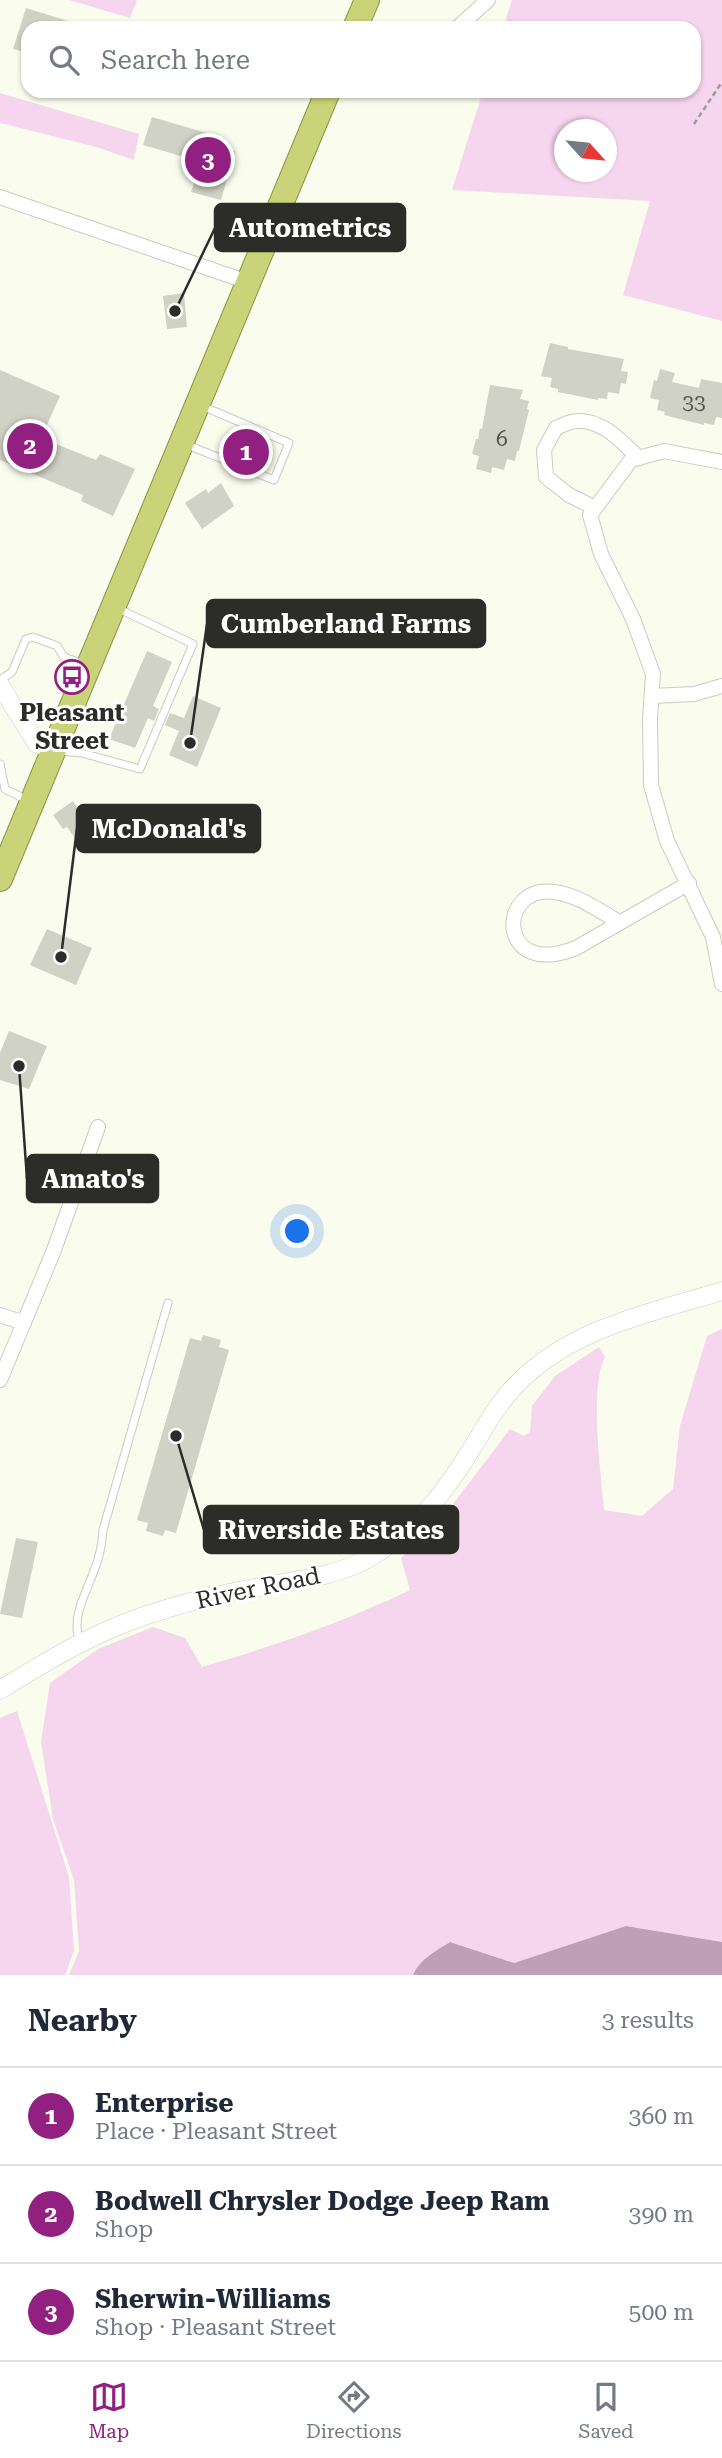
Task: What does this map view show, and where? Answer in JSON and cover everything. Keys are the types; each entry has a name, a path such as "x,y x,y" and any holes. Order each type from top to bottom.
{"highway":[{"path":"358,21 367,0"},
{"path":"0,879 325,98"}],"street":[{"path":"465,21 488,0"},
{"path":"0,197 247,282"},
{"path":"595,508 569,495 547,477 544,450 556,428 576,421 593,422 615,435 639,458"},
{"path":"722,462 664,451 631,460 590,515 600,554 633,619 653,674 651,785 667,841 713,937 722,984"},
{"path":"0,682 37,744 55,750"},
{"path":"652,696 694,694 722,686"},
{"path":"619,922 578,899 555,892 537,892 520,903 514,917 514,934 521,947 547,957 576,948 689,883"},
{"path":"0,1380 68,1213 98,1127"},
{"name":"River Road","path":"0,1690 101,1631 166,1609 309,1578 365,1560 393,1543 418,1521 460,1467 494,1410 542,1360 573,1341 604,1328 722,1291"},
{"path":"0,1315 24,1323"}],"lane":[{"path":"181,443 274,480 289,443 198,404"},
{"path":"55,750 82,753 140,769 193,644 114,607"},
{"path":"0,682 12,672 26,639 33,637 57,646 64,657 90,666"},
{"path":"0,764 5,789 33,803"},
{"path":"80,1643 75,1629 81,1603 101,1551 103,1530 168,1303"}],"path":[{"path":"694,124 722,82"}],"shaded area":[{"path":"69,0 137,0 130,18"},
{"path":"512,0 722,0 722,321 623,295 650,201 452,190 481,98 701,98 701,21 505,21"},
{"path":"0,93 139,134 134,160 96,147 0,123"},
{"path":"722,1329 722,1942 626,1926 514,1963 450,1942 414,1971 413,1975 69,1975 79,1951 74,1880 53,1819 41,1742 50,1683 98,1649 153,1627 185,1638 202,1667 308,1633 410,1590 401,1558 444,1516 510,1429 524,1436 530,1432 532,1406 555,1376 599,1347 605,1357 600,1371 597,1409 604,1510 642,1516 673,1489 680,1426 707,1336"},
{"path":"17,1711 69,1877 74,1951 65,1975 0,1975 0,1718"},
{"path":"626,1926 722,1942 722,1975 413,1975 424,1960 450,1942 514,1963"}],"building":[{"path":"26,8 68,21 22,21"},
{"path":"21,24 21,51 13,49"},
{"path":"152,117 210,134 208,143 235,151 221,200 191,192 199,168 182,163 184,157 143,145"},
{"path":"184,293 187,327 167,329 163,296"},
{"path":"550,343 624,359 621,371 628,372 626,384 621,383 619,394 608,392 607,399 598,400 558,392 558,389 550,387 552,378 541,376"},
{"path":"660,369 675,373 672,382 699,388 701,379 722,383 722,418 716,417 714,425 704,425 664,415 665,412 657,410 659,400 650,398"},
{"path":"0,370 60,396 41,438 96,460 100,454 135,469 113,516 81,501 83,495 0,460"},
{"path":"490,385 523,390 520,399 529,401 515,461 507,459 504,470 492,467 491,473 476,469 479,456 472,454 480,428 482,429"},
{"path":"233,434 267,449 259,467 225,453"},
{"path":"221,483 234,506 202,529 185,503 206,489 208,493"},
{"path":"147,651 172,662 153,706 159,709 154,721 148,718 135,748 109,739"},
{"path":"193,696 221,708 197,767 169,755 179,731 165,725 170,713 184,718"},
{"path":"73,801 93,830 77,841 67,827 63,829 53,815"},
{"path":"47,929 92,948 76,985 30,965"},
{"path":"9,1031 47,1046 29,1089 0,1080 0,1053"},
{"path":"203,1335 221,1340 219,1347 229,1350 176,1533 165,1530 163,1536 146,1531 148,1523 137,1520 190,1338 201,1341"},
{"path":"16,1538 38,1542 22,1618 0,1614"}],"place":[{"name":"Sherwin-Williams","path":"208,160"},
{"name":"Autometrics","path":"175,311"},
{"name":"Bodwell Chrysler Dodge Jeep Ram","path":"30,446"},
{"name":"Enterprise","path":"246,452"},
{"name":"Pleasant Street","path":"72,677"},
{"name":"Cumberland Farms","path":"190,743"},
{"name":"McDonald's","path":"61,957"},
{"name":"Amato's","path":"19,1066"},
{"name":"Riverside Estates","path":"176,1436"}]}
